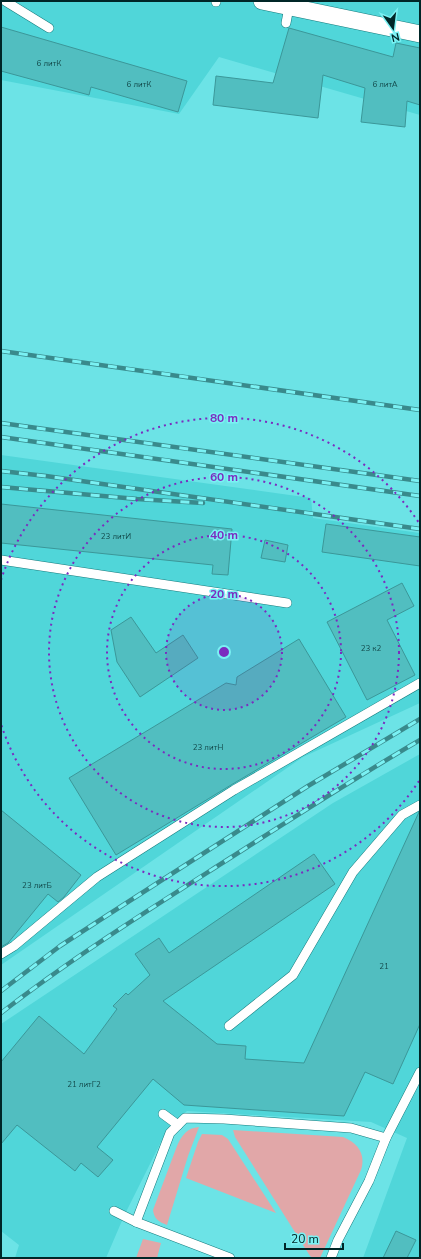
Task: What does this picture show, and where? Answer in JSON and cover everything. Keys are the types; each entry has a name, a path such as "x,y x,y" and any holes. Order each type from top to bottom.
{"street":[{"path":"262,1 287,15 420,34"}],"lane":[{"path":"5,1 49,28"},
{"path":"1,560 287,603"},
{"path":"1,954 14,946 97,877 234,790 420,684"},
{"path":"229,1026 293,975 353,872 402,815 420,805"},
{"path":"331,1258 338,1240 369,1181 386,1138 419,1077"},
{"path":"163,1114 178,1125"},
{"path":"136,1222 170,1133 185,1118 224,1119 351,1128 386,1138"},
{"path":"114,1211 136,1222 230,1258"}],"shaded area":[{"path":"1,1 420,1 420,115 219,57 179,114 1,80"},
{"path":"1,455 311,498 313,518 420,533 420,703 303,757 1,965"},
{"path":"420,754 420,1258 363,1258 407,1138 371,1122 187,1111 167,1130 124,1216 106,1258 15,1258 19,1245 1,1231 1,1024 333,803"},
{"path":"199,1127 188,1156 167,1225 157,1220 154,1216 153,1210 179,1142 183,1135 188,1131"},
{"path":"233,1130 343,1137 353,1142 360,1150 362,1159 361,1170 320,1258 313,1258 310,1256 235,1137"},
{"path":"202,1134 222,1135 228,1139 276,1213 186,1178"},
{"path":"143,1239 161,1243 157,1258 136,1258"}],"building":[{"path":"1,27 187,81 178,112 91,87 89,95 1,71"},
{"path":"289,28 393,57 396,43 420,48 420,105 407,101 405,127 361,122 365,88 323,75 318,118 213,105 216,76 273,83"},
{"path":"1,504 232,529 228,575 212,574 213,565 1,543"},
{"path":"326,524 420,537 420,566 322,552"},
{"path":"265,540 288,545 285,562 261,558"},
{"path":"402,583 414,606 387,620 415,675 367,700 327,622"},
{"path":"131,617 156,653 183,635 198,658 140,697 117,662 111,630"},
{"path":"299,639 346,717 116,855 69,778 226,683 236,685 237,677"},
{"path":"1,810 81,875 64,897 58,902 48,894 8,943 1,947"},
{"path":"419,812 420,1024 393,1084 365,1072 344,1116 184,1105 153,1079 97,1147 113,1160 98,1177 81,1163 75,1171 17,1125 1,1144 1,1062 39,1016 84,1054 117,1009 113,1006 126,993 128,995 150,975 135,954 159,938 169,953 314,854 335,884 163,1001 217,1044 246,1046 245,1059 304,1063"},
{"path":"396,1231 416,1240 407,1258 383,1258"}],"railway":[{"path":"1,351 420,410"},
{"path":"1,423 420,481"},
{"path":"1,437 420,496"},
{"path":"1,471 46,476 420,529"},
{"path":"1,487 137,499 203,503"},
{"path":"1,991 60,946 103,918 308,786 420,719"},
{"path":"1,1013 56,972 141,915 323,799 420,740"}]}
